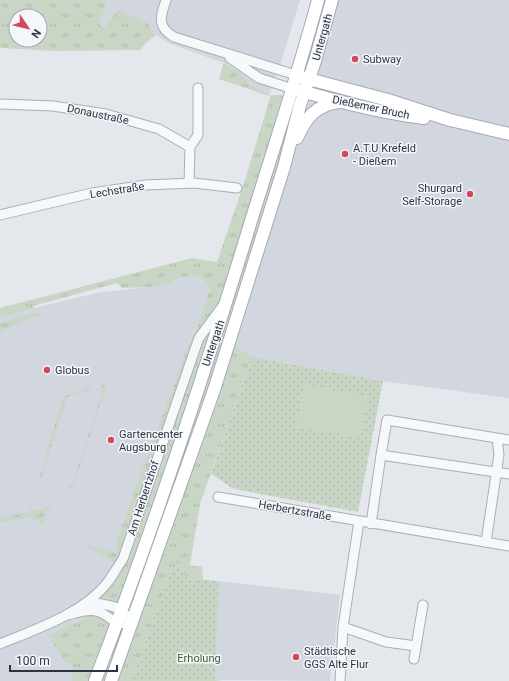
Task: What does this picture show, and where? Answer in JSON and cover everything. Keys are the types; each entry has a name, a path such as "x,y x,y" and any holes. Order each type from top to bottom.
{"main road":[{"name":"Untergath","path":"111,681 214,390 284,167 299,90 296,75 318,0"},
{"name":"Untergath","path":"95,681 122,610 299,90 309,79 332,0"},
{"name":"Dießemer Bruch","path":"296,75 388,100 450,120 509,134"},
{"name":"Dießemer Bruch","path":"299,90 340,102 404,115 450,120"},
{"name":"Untergath","path":"284,167 301,129 312,113 328,103 340,102"}],"street":[{"path":"166,0 161,15 161,24 164,30 174,37 224,54 296,75"},
{"path":"224,54 259,78 299,90"},
{"path":"189,183 190,147 198,134 198,88"},
{"name":"Donaustraße","path":"0,104 53,106 106,114 159,129 190,147"},
{"name":"Lechstraße","path":"0,215 92,193 146,185 194,183 237,188"},
{"name":"Am Herbertzhof","path":"0,644 68,615 98,592 108,582 123,559 199,338 228,300"},
{"path":"371,524 387,420 509,440"},
{"path":"486,542 499,455 497,438"},
{"path":"381,455 509,474"},
{"name":"Herbertzstraße","path":"218,497 371,524 509,546"},
{"path":"340,681 343,627 359,521"},
{"path":"97,603 122,610 131,623 122,625 95,611 68,615 83,607 97,603"},
{"path":"414,659 423,605"},
{"path":"343,627 386,642 416,646"}],"shaded area":[{"path":"106,0 300,0 269,96 267,93 252,86 240,73 224,63 168,43 118,9 104,28 99,24 107,4"},
{"path":"338,0 509,0 509,398 383,381 252,357 235,345 318,73"},
{"path":"191,275 201,277 207,281 210,288 199,323 187,348 116,541 118,547 103,592 87,617 48,635 71,664 72,681 0,681 0,316 97,293 163,285"},
{"path":"219,581 340,595 330,681 215,680"}],"green space":[{"path":"0,0 106,0 107,4 99,24 104,28 118,9 148,23 151,30 156,35 140,50 55,51 0,48"},
{"path":"224,63 240,73 252,86 267,93 269,96 219,79"},
{"path":"271,95 310,96 235,345 252,357 200,504 190,565 202,567 203,580 186,578 176,557 132,681 72,681 71,664 66,663 48,635 87,617 103,592 113,561 28,516 27,518 0,523 0,518 29,512 31,506 32,511 51,507 51,502 52,504 51,510 45,510 44,524 84,545 116,553 118,547 116,547 116,541 187,348 199,323 210,288 200,277 189,276 154,287 122,288 117,283 33,306 34,308 0,317 0,308 192,258 217,262 244,183"},
{"path":"37,312 41,314 0,332 0,323"},
{"path":"252,357 383,381 358,512 234,489 211,474"},
{"path":"106,383 72,489 66,487 72,485 103,390 100,388"},
{"path":"91,385 87,393 83,390 68,397 34,497 40,497 33,499 63,397"},
{"path":"304,385 368,396 361,438 296,427"},
{"name":"Erholung","path":"176,556 186,578 219,581 215,680 223,681 132,681"}],"place":[{"name":"Subway","path":"355,59"},
{"name":"A.T.U Krefeld - Dießem","path":"345,154"},
{"name":"Shurgard Self-Storage","path":"470,194"},
{"name":"Globus","path":"47,370"},
{"name":"Gartencenter Augsburg","path":"111,440"},
{"name":"Städtische GGS Alte Flur","path":"296,657"}]}
